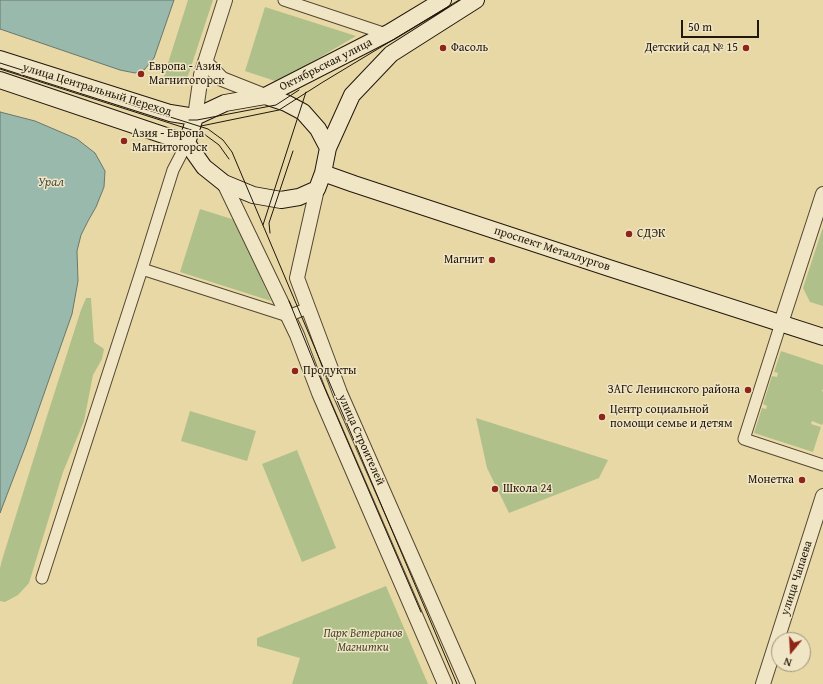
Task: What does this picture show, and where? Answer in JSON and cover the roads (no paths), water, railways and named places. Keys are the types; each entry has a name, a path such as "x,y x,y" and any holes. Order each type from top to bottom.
{"main road":[{"name":"Октябрьская улица","path":"265,96 386,34 443,0"},
{"name":"Октябрьская улица","path":"328,148 352,95 391,54 476,0"},
{"name":"улица Центральный Переход","path":"0,59 170,113 195,116"},
{"name":"улица Центральный Переход","path":"0,80 187,143"},
{"path":"265,96 286,103 303,112 318,129 328,148 323,173 317,189 299,197 281,200 253,195 224,184 204,167 187,143 195,116 225,102 265,96"},
{"name":"проспект Металлургов","path":"323,173 430,210 823,337"}],"street":[{"path":"195,116 201,75 225,0"},
{"name":"Октябрьская улица","path":"284,0 386,34"},
{"path":"206,62 222,79 265,96"},
{"path":"42,578 173,170 187,143"},
{"name":"улица Строителей","path":"224,184 297,335 322,400 445,684"},
{"name":"улица Строителей","path":"317,189 297,278 340,393 468,684"},
{"path":"823,194 744,439 823,465"},
{"path":"142,269 288,316 308,308"},
{"name":"улица Чапаева","path":"763,684 823,496"}],"water":[{"path":"0,0 174,0 154,58 144,70 135,73 120,70 0,29"},
{"name":"Урал","path":"0,112 35,121 77,139 95,153 105,171 104,187 96,207 81,235 77,251 78,281 72,314 26,445 0,513"}],"tram line":[{"path":"201,126 279,110 459,0"},
{"path":"0,63 208,129 223,140 232,152 457,684"},
{"path":"0,69 204,134 219,145 229,159"},
{"path":"189,120 197,120 276,105 299,90"},
{"path":"263,225 306,92"},
{"path":"270,233 269,223 293,151"},
{"path":"289,301 319,375 421,612"}],"place":[{"name":"Фасоль","path":"443,48"},
{"name":"Детский сад № 15","path":"746,48"},
{"name":"Европа - Азия Магнитогорск","path":"141,74"},
{"name":"Азия - Европа Магнитогорск","path":"124,141"},
{"name":"СДЭК","path":"629,234"},
{"name":"Магнит","path":"492,260"},
{"name":"Продукты","path":"295,371"},
{"name":"ЗАГС Ленинского района","path":"748,390"},
{"name":"Центр социальной помощи семье и детям","path":"602,417"},
{"name":"Монетка","path":"802,480"},
{"name":"Школа 24","path":"495,489"}],"park label":[{"name":"Парк Ветеранов Магнитки","path":"363,641"}]}
